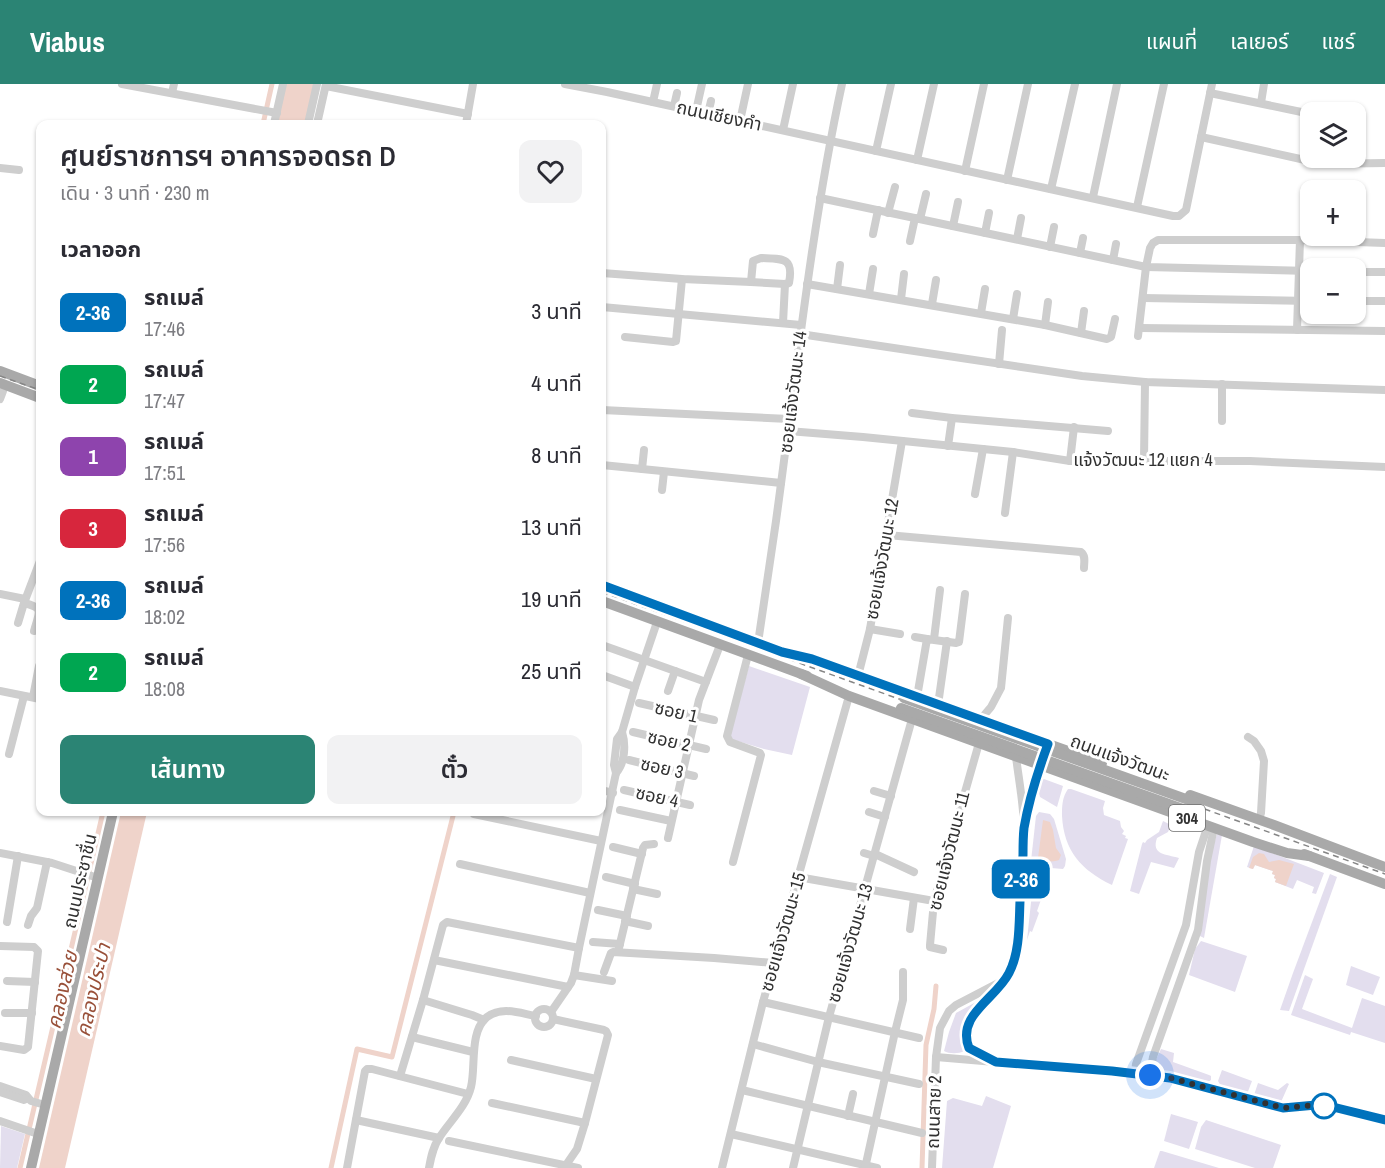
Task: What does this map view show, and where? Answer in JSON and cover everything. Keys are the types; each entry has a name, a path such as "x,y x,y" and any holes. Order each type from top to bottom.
{"main road":[{"path":"1,382 36,380"},
{"path":"1,382 36,386"},
{"path":"1,382 36,396"},
{"path":"1,382 36,402"},
{"name":"ถนนแจ้งวัฒนะ","path":"606,586 782,652 903,703 1196,808 1312,841"},
{"name":"ถนนแจ้งวัฒนะ","path":"606,605 801,674 903,703"},
{"name":"ถนนแจ้งวัฒนะ","path":"782,652 812,659 1385,867"},
{"name":"ถนนแจ้งวัฒนะ","path":"801,674 849,696 1211,827 1287,853 1309,856"},
{"path":"1011,731 1015,736 1010,751 1011,755"},
{"path":"1041,765 1048,744"},
{"path":"1065,774 1062,771 1062,762 1068,756 1075,754"},
{"name":"ถนนแจ้งวัฒนะ","path":"1196,808 1309,856 1385,884"},
{"name":"ถนนประชาชื่น","path":"31,1168 36,1133 35,1102 112,816"}],"street":[{"path":"122,84 271,112"},
{"path":"172,93 174,84"},
{"path":"273,120 271,112 284,84"},
{"path":"467,120 473,84"},
{"name":"ถนนเชียงคำ","path":"564,84 608,88 653,102 1173,216 1179,216 1186,210 1201,137"},
{"path":"653,102 657,84"},
{"path":"696,111 702,84"},
{"path":"740,121 748,84"},
{"path":"783,130 793,84"},
{"name":"ซอยแจ้งวัฒนะ 14","path":"758,643 820,198 843,84"},
{"path":"876,151 891,84"},
{"path":"917,160 934,84"},
{"path":"966,171 984,84"},
{"path":"1008,180 1028,84"},
{"path":"1051,189 1075,84"},
{"path":"1093,197 1118,84"},
{"path":"1137,207 1164,84"},
{"path":"1212,84 1201,137 1318,163 1385,163"},
{"path":"1261,103 1264,84"},
{"path":"323,85 468,114"},
{"path":"320,120 323,85"},
{"path":"310,120 323,85"},
{"path":"674,106 677,93"},
{"path":"1210,93 1300,112"},
{"path":"708,114 711,101"},
{"path":"0,168 19,170"},
{"path":"888,213 895,187"},
{"path":"910,241 926,194"},
{"path":"820,198 1146,267 1300,271 1297,330"},
{"path":"952,226 958,202"},
{"path":"873,234 878,210"},
{"path":"985,233 989,213"},
{"path":"1017,240 1021,218"},
{"path":"1050,246 1054,226"},
{"path":"1080,253 1083,238"},
{"path":"1300,240 1158,240 1150,248 1146,267 1139,332 1385,331"},
{"path":"1366,242 1385,243"},
{"path":"1113,260 1116,244"},
{"path":"606,273 682,279 785,284 789,283 790,265 785,261 757,259 753,261 751,282"},
{"path":"837,289 840,265"},
{"path":"870,294 873,269"},
{"path":"1366,272 1385,272"},
{"path":"901,299 904,274"},
{"path":"625,337 675,342 682,279"},
{"path":"932,304 936,280"},
{"path":"783,324 785,284"},
{"path":"807,284 932,304 1107,339 1111,337 1115,319"},
{"path":"981,313 985,289"},
{"path":"1013,319 1017,294"},
{"path":"1143,298 1298,301"},
{"path":"1366,301 1385,301"},
{"path":"1045,325 1048,302"},
{"path":"606,307 801,325"},
{"path":"1081,333 1084,311"},
{"path":"999,364 1002,330"},
{"path":"800,334 1082,376 1145,382 1385,390"},
{"path":"1144,460 1145,382"},
{"path":"1222,384 1222,421"},
{"path":"606,410 789,419"},
{"path":"912,413 1108,431"},
{"path":"948,446 952,417"},
{"path":"1070,461 1074,427"},
{"name":"แจ้งวัฒนะ 12 แยก 4","path":"788,431 1013,452 1070,461 1250,461 1385,467"},
{"name":"ซอยแจ้งวัฒนะ 12","path":"858,676 870,629 902,441"},
{"path":"975,494 983,449"},
{"path":"642,469 644,450"},
{"path":"1005,513 1013,452"},
{"path":"606,465 781,483"},
{"path":"662,490 664,472"},
{"path":"887,535 1081,552 1084,554 1084,568"},
{"path":"18,622 36,571"},
{"path":"918,697 940,590"},
{"path":"0,594 36,606"},
{"path":"915,637 959,642 965,594"},
{"path":"980,720 991,707 1001,688 1008,618"},
{"path":"34,631 36,622"},
{"path":"565,1167 577,1149 608,1035 606,1031 552,1016 543,1009 536,1016 536,1022 543,1027 551,1024 552,1016 574,975 616,773 622,766 624,741 622,732 657,622"},
{"path":"870,629 900,634"},
{"path":"938,705 947,641"},
{"path":"668,838 694,716 720,645"},
{"path":"606,646 706,682"},
{"path":"733,862 761,756 756,750 730,742 727,736 748,655"},
{"path":"668,691 675,671"},
{"path":"606,676 635,687"},
{"path":"0,691 36,698"},
{"path":"9,754 24,696"},
{"name":"ซอยแจ้งวัฒนะ 15","path":"722,1168 763,1002 849,696"},
{"name":"ซอย 1","path":"639,703 714,720"},
{"name":"ซอยแจ้งวัฒนะ 13","path":"793,1168 829,1017 912,719"},
{"name":"ซอย 2","path":"633,732 706,749"},
{"path":"1248,737 1261,751 1264,761 1259,820"},
{"name":"ซอยแจ้งวัฒนะ 11","path":"943,950 930,947 934,901 979,743"},
{"path":"1011,755 1024,828"},
{"name":"ซอย 3","path":"629,760 694,776"},
{"path":"996,1062 969,1048 966,1031 968,1022 1006,979 1014,961 1018,936 1024,828 1041,765"},
{"name":"ซอย 4","path":"624,790 690,805"},
{"path":"606,791 613,793"},
{"path":"874,791 891,796"},
{"path":"620,810 672,821"},
{"path":"870,812 885,817"},
{"path":"483,816 601,841"},
{"path":"1135,1073 1186,923 1199,852 1211,827"},
{"path":"1150,1075 1153,1057 1198,926 1211,827"},
{"path":"619,949 645,845 654,844"},
{"path":"613,847 642,854"},
{"path":"0,853 47,862 97,877"},
{"path":"864,853 914,872"},
{"path":"7,922 18,856"},
{"path":"28,925 30,916 37,908 47,862"},
{"path":"460,864 590,893"},
{"path":"606,877 657,894"},
{"path":"798,878 934,901"},
{"path":"910,929 914,898"},
{"path":"1190,908 1201,910"},
{"path":"598,910 648,926"},
{"path":"400,1076 444,925 447,922 579,948"},
{"path":"1186,923 1198,926"},
{"path":"593,942 619,949 774,963"},
{"path":"0,946 37,949 38,951 28,1047 24,1050 0,1046"},
{"path":"604,972 610,953 619,949"},
{"path":"1175,957 1186,961"},
{"path":"434,960 568,987"},
{"path":"865,1167 903,1000 903,972"},
{"path":"574,975 612,981"},
{"name":"ถนนสาย 2","path":"932,1168 936,1057 940,1028 949,1011 956,1005 1006,979"},
{"path":"7,981 35,982"},
{"path":"423,1000 484,1020"},
{"path":"763,1002 919,1038"},
{"path":"429,1168 434,1149 468,1094 472,1077 473,1052 479,1029 484,1020 497,1011 506,1010 536,1016"},
{"path":"5,1012 32,1013"},
{"path":"412,1038 473,1052"},
{"path":"753,1044 818,1062 919,1084"},
{"path":"936,1057 1150,1075 1170,1078 1283,1108 1316,1105 1333,1107 1385,1120"},
{"path":"512,1060 596,1079"},
{"path":"349,1168 365,1071 368,1069 468,1094"},
{"path":"0,1086 26,1095 35,1102"},
{"path":"742,1090 922,1133"},
{"path":"0,1092 35,1102"},
{"path":"848,1116 853,1094"},
{"path":"492,1103 585,1123"},
{"path":"356,1120 440,1138"},
{"path":"0,1121 36,1133"},
{"path":"731,1134 877,1168"},
{"path":"450,1141 578,1168"}],"shaded area":[{"path":"749,666 810,687 792,755 731,739 730,735"},
{"path":"1041,780 1063,786 1057,807 1040,797 1038,789"},
{"path":"1068,789 1105,801 1104,815 1120,821 1124,831 1122,834 1128,839 1112,885 1083,866 1066,839 1062,805"},
{"path":"1039,812 1050,814 1054,819 1066,859 1063,869 1051,868 1031,861 1036,816"},
{"path":"1163,821 1171,825 1168,832 1157,838 1156,848 1161,853 1179,858 1174,868 1151,862 1139,894 1130,891 1142,844 1159,832"},
{"path":"1217,834 1222,835 1204,938 1198,935 1212,850"},
{"path":"1254,846 1324,873 1316,894 1312,893 1314,887 1297,880 1293,889 1275,882 1273,871 1255,865 1253,869 1247,867"},
{"path":"1034,874 1049,877 1037,911 1039,913 1027,940"},
{"path":"1330,874 1337,877 1289,1011 1280,1010 1293,973"},
{"path":"1201,941 1247,956 1235,992 1189,975 1195,949"},
{"path":"1351,966 1380,977 1373,995 1346,985"},
{"path":"1305,975 1313,979 1302,1009 1352,1028 1362,998 1385,1006 1385,1043 1351,1032 1350,1035 1291,1015"},
{"path":"987,996 966,1022 963,1035 964,1051 949,1053 944,1051 956,1013"},
{"path":"1161,1049 1174,1053 1173,1062 1209,1075 1211,1080 1208,1082 1160,1071 1154,1064"},
{"path":"1222,1070 1252,1081 1247,1094 1221,1086 1218,1081"},
{"path":"1258,1083 1278,1090 1287,1083 1289,1084 1281,1102 1254,1095"},
{"path":"986,1096 1011,1106 993,1168 942,1168 947,1101 953,1098 982,1106"},
{"path":"1171,1114 1198,1122 1189,1149 1164,1141"},
{"path":"1206,1120 1281,1145 1273,1168 1255,1168 1195,1149 1201,1127"},
{"path":"1,1126 25,1134 17,1168 0,1168"},
{"path":"1160,1151 1162,1151 1219,1168 1154,1168"}],"water":[{"path":"286,84 315,84 307,120 278,120"},
{"name":"คลองประปา","path":"120,816 146,816 65,1168 39,1168"},
{"path":"1043,820 1050,822 1056,848 1061,855 1059,860 1040,861 1038,858"},
{"path":"1259,853 1264,854 1269,862 1279,860 1294,864 1286,886 1275,882 1273,871 1255,865 1253,869 1249,868 1253,857"}],"waterway":[{"name":"คลองส่วย","path":"264,120 272,84"},
{"name":"คลองส่วย","path":"20,1168 102,816"},
{"path":"331,1168 357,1049 392,1057 453,816"},
{"path":"922,1168 926,1045 934,1009 936,986"}],"railway":[{"path":"0,376 36,389"},
{"path":"606,593 1385,874"}],"bus line":[{"name":"2-36","path":"606,586 782,652 812,659 1048,744 1037,775 1024,828 1020,917 1014,961 1010,972 996,992 968,1022 966,1040 969,1048 996,1062 1150,1075 1170,1078 1283,1108 1316,1105 1385,1120"}],"route":[{"path":"1150,1075 1170,1078 1283,1108 1324,1106"}]}
